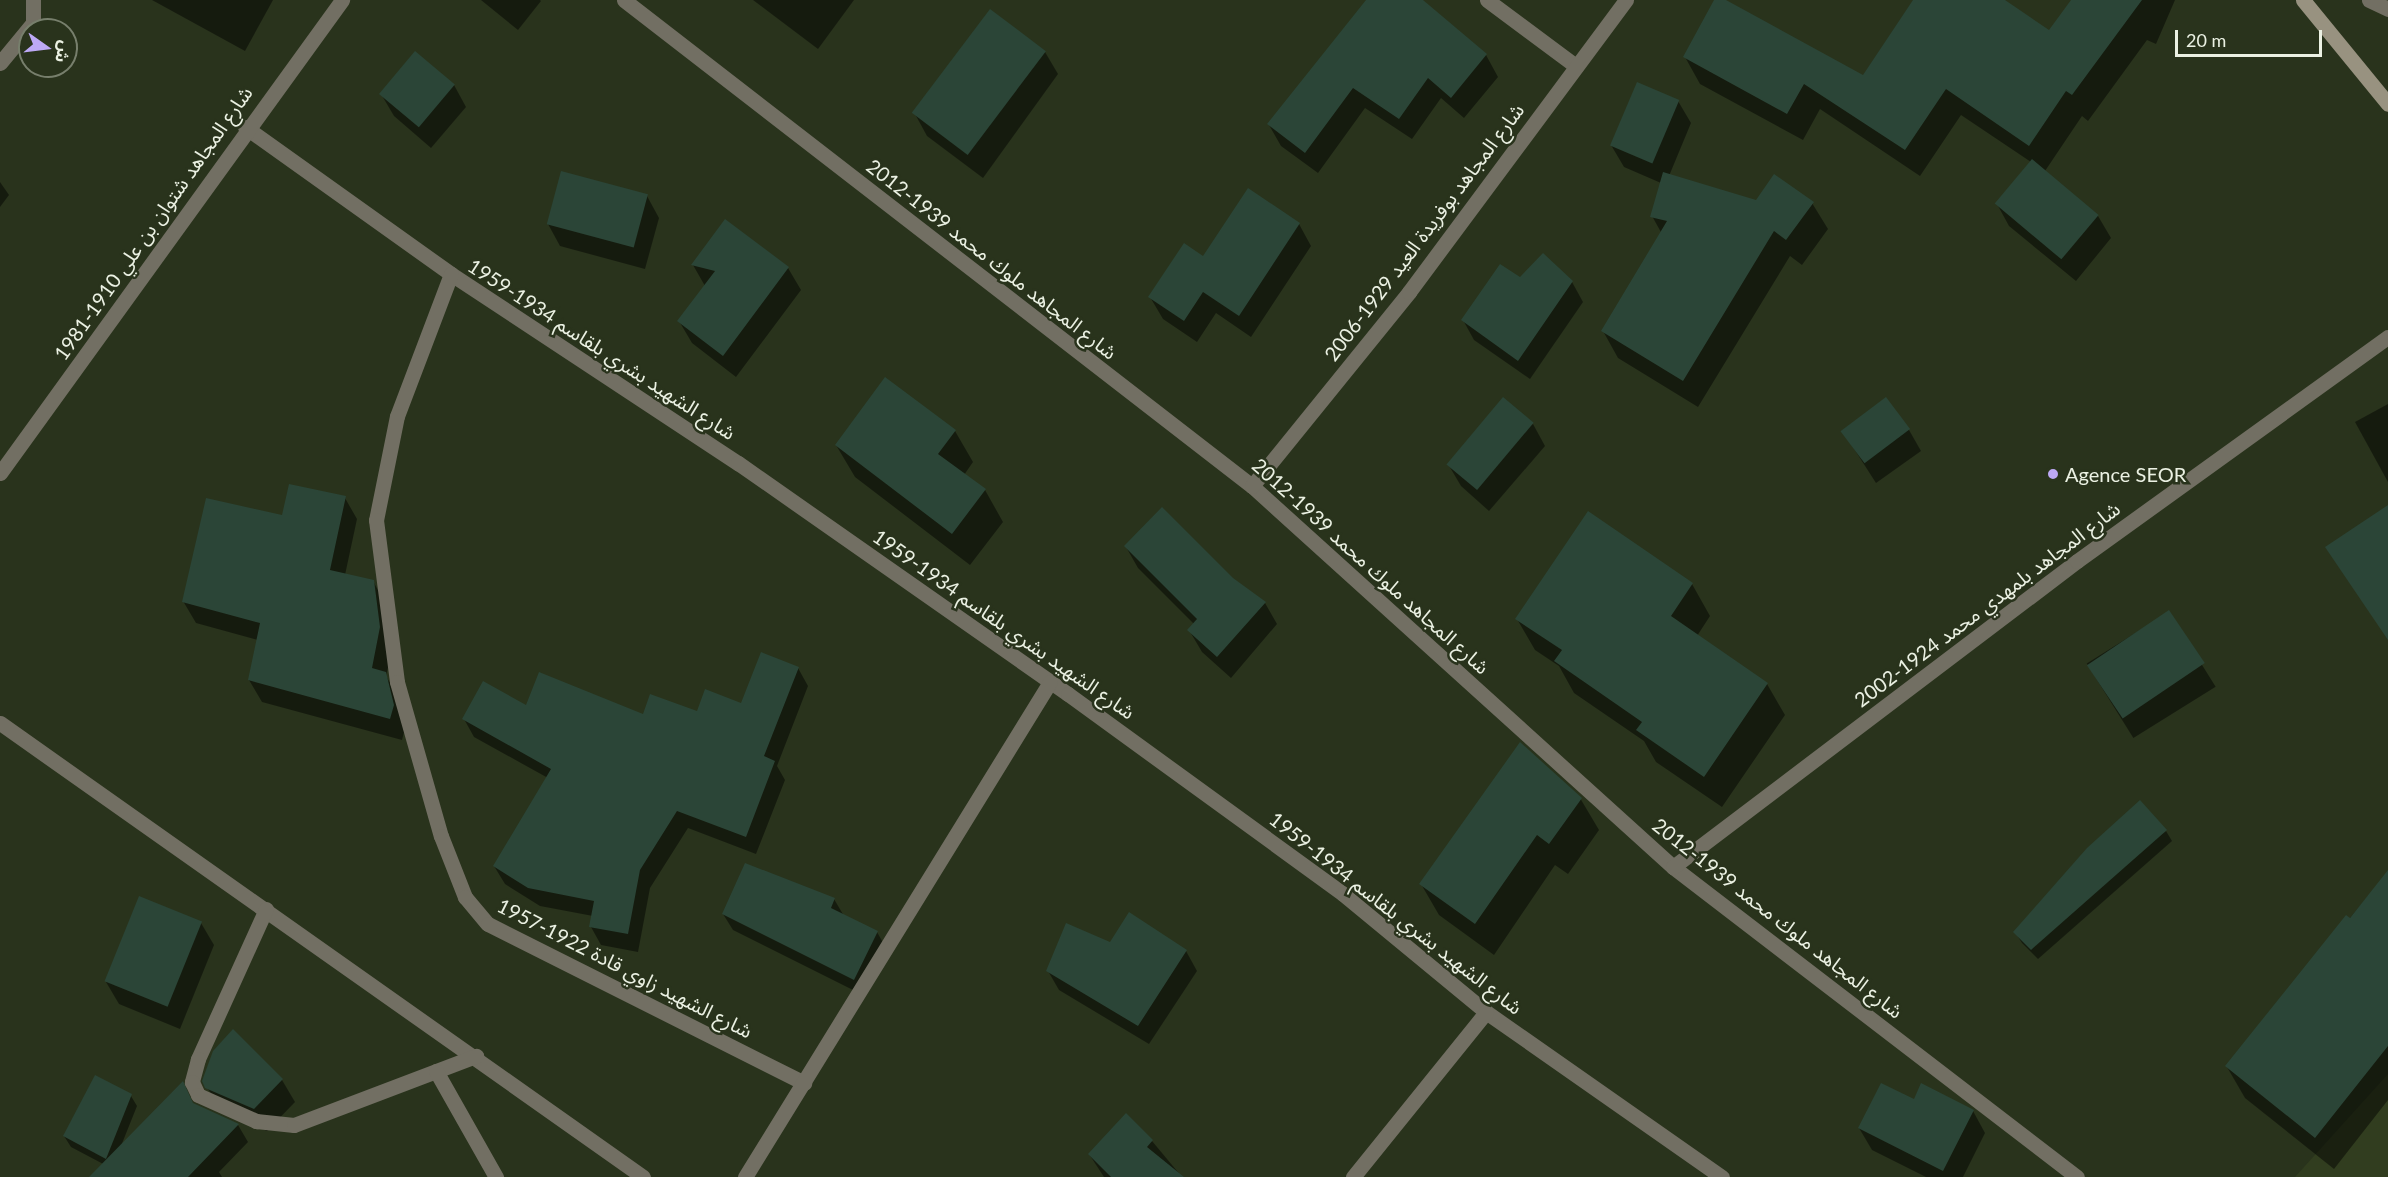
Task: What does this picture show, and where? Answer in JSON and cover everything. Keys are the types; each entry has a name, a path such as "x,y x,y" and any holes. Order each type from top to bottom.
{"main road":[{"path":"2303,0 2388,104"}],"street":[{"path":"0,63 33,23 33,0"},
{"name":"شارع المجاهد شتوان بن علي 1910-1981","path":"0,473 245,127 342,0"},
{"name":"شارع المجاهد ملوك محمد 1939-2012","path":"624,0 1252,486 1673,867 2077,1177"},
{"path":"1487,0 1576,66"},
{"name":"شارع المجاهد بوفريدة العيد 1929-2006","path":"1252,486 1409,292 1626,0"},
{"path":"2369,0 2388,9"},
{"name":"شارع الشهيد بشري بلقاسم 1934-1959","path":"245,127 451,274 738,463 1050,682 1342,894 1486,1012 1722,1177"},
{"name":"شارع الشهيد زاوي قادة 1922-1957","path":"451,274 397,417 376,520 397,682 441,836 465,897 488,924 804,1083"},
{"name":"شارع المجاهد بلمهدي محمد 1924-2002","path":"1673,867 2077,561 2388,337"},
{"path":"745,1177 1050,682"},
{"path":"0,723 476,1056 644,1177"},
{"path":"266,909 198,1059 192,1082 198,1095 275,1127 294,1125 476,1056"},
{"path":"1353,1177 1486,1012"},
{"path":"436,1071 496,1177"}],"shaded area":[{"path":"2388,1074 2388,1177 2295,1177"}],"building":[{"path":"1366,0 1423,0 1487,54 1451,98 1428,78 1399,119 1353,88 1305,153 1267,124"},
{"path":"1714,0 1726,0 1863,75 1913,0 2005,0 2049,30 2071,0 2142,0 2072,95 2066,91 2029,146 1946,89 1905,150 1804,84 1787,114 1683,57"},
{"path":"990,9 1046,51 968,155 912,113"},
{"path":"415,51 455,84 419,127 379,94"},
{"path":"1637,82 1679,100 1652,163 1610,146"},
{"path":"2032,159 2099,215 2061,259 1995,203"},
{"path":"561,171 648,194 634,247 547,224"},
{"path":"1663,172 1756,200 1774,174 1814,202 1786,240 1774,231 1683,381 1601,331 1667,221 1650,217"},
{"path":"1248,188 1300,223 1239,316 1203,292 1184,321 1148,297 1184,243 1203,256"},
{"path":"725,219 789,267 723,356 677,321 715,271 691,265"},
{"path":"1543,253 1573,281 1518,361 1461,320 1500,264 1520,277"},
{"path":"885,377 956,430 938,454 986,489 952,534 835,445"},
{"path":"1503,397 1534,423 1477,490 1446,464"},
{"path":"1886,397 1910,429 1865,463 1840,431"},
{"path":"289,484 346,496 330,570 374,580 380,627 372,668 386,672 394,705 390,719 248,680 260,623 182,602 206,498 282,515"},
{"path":"2388,505 2388,640 2325,547"},
{"path":"1162,507 1233,578 1266,602 1217,657 1187,630 1197,619 1124,546"},
{"path":"1588,511 1693,583 1671,616 1768,683 1704,777 1636,730 1642,722 1554,661 1562,650 1515,619"},
{"path":"2169,610 2205,663 2123,718 2087,665"},
{"path":"761,652 799,667 764,756 775,761 746,837 677,811 640,870 628,934 589,927 594,901 528,888 493,866 551,769 462,719 483,681 526,705 539,672 643,714 650,694 697,711 705,689 741,703"},
{"path":"1520,742 1582,798 1549,844 1537,835 1475,924 1419,884"},
{"path":"2140,800 2167,830 2031,950 2013,932 2087,848"},
{"path":"745,863 835,898 831,908 878,931 854,980 722,914"},
{"path":"2388,870 2388,1046 2315,1138 2225,1066 2346,915 2350,918"},
{"path":"139,896 202,921 168,1007 105,981"},
{"path":"1129,912 1187,950 1138,1026 1046,971 1066,923 1110,942"},
{"path":"233,1029 283,1079 254,1109 205,1088 202,1081 213,1051"},
{"path":"95,1075 132,1094 106,1159 63,1136"},
{"path":"183,1081 193,1103 239,1124 188,1177 89,1177"},
{"path":"1881,1083 1914,1099 1921,1083 1974,1110 1943,1171 1858,1128"},
{"path":"1126,1113 1153,1140 1147,1147 1184,1177 1111,1177 1088,1154"}],"place":[{"name":"Agence SEOR","path":"2053,474"}]}
